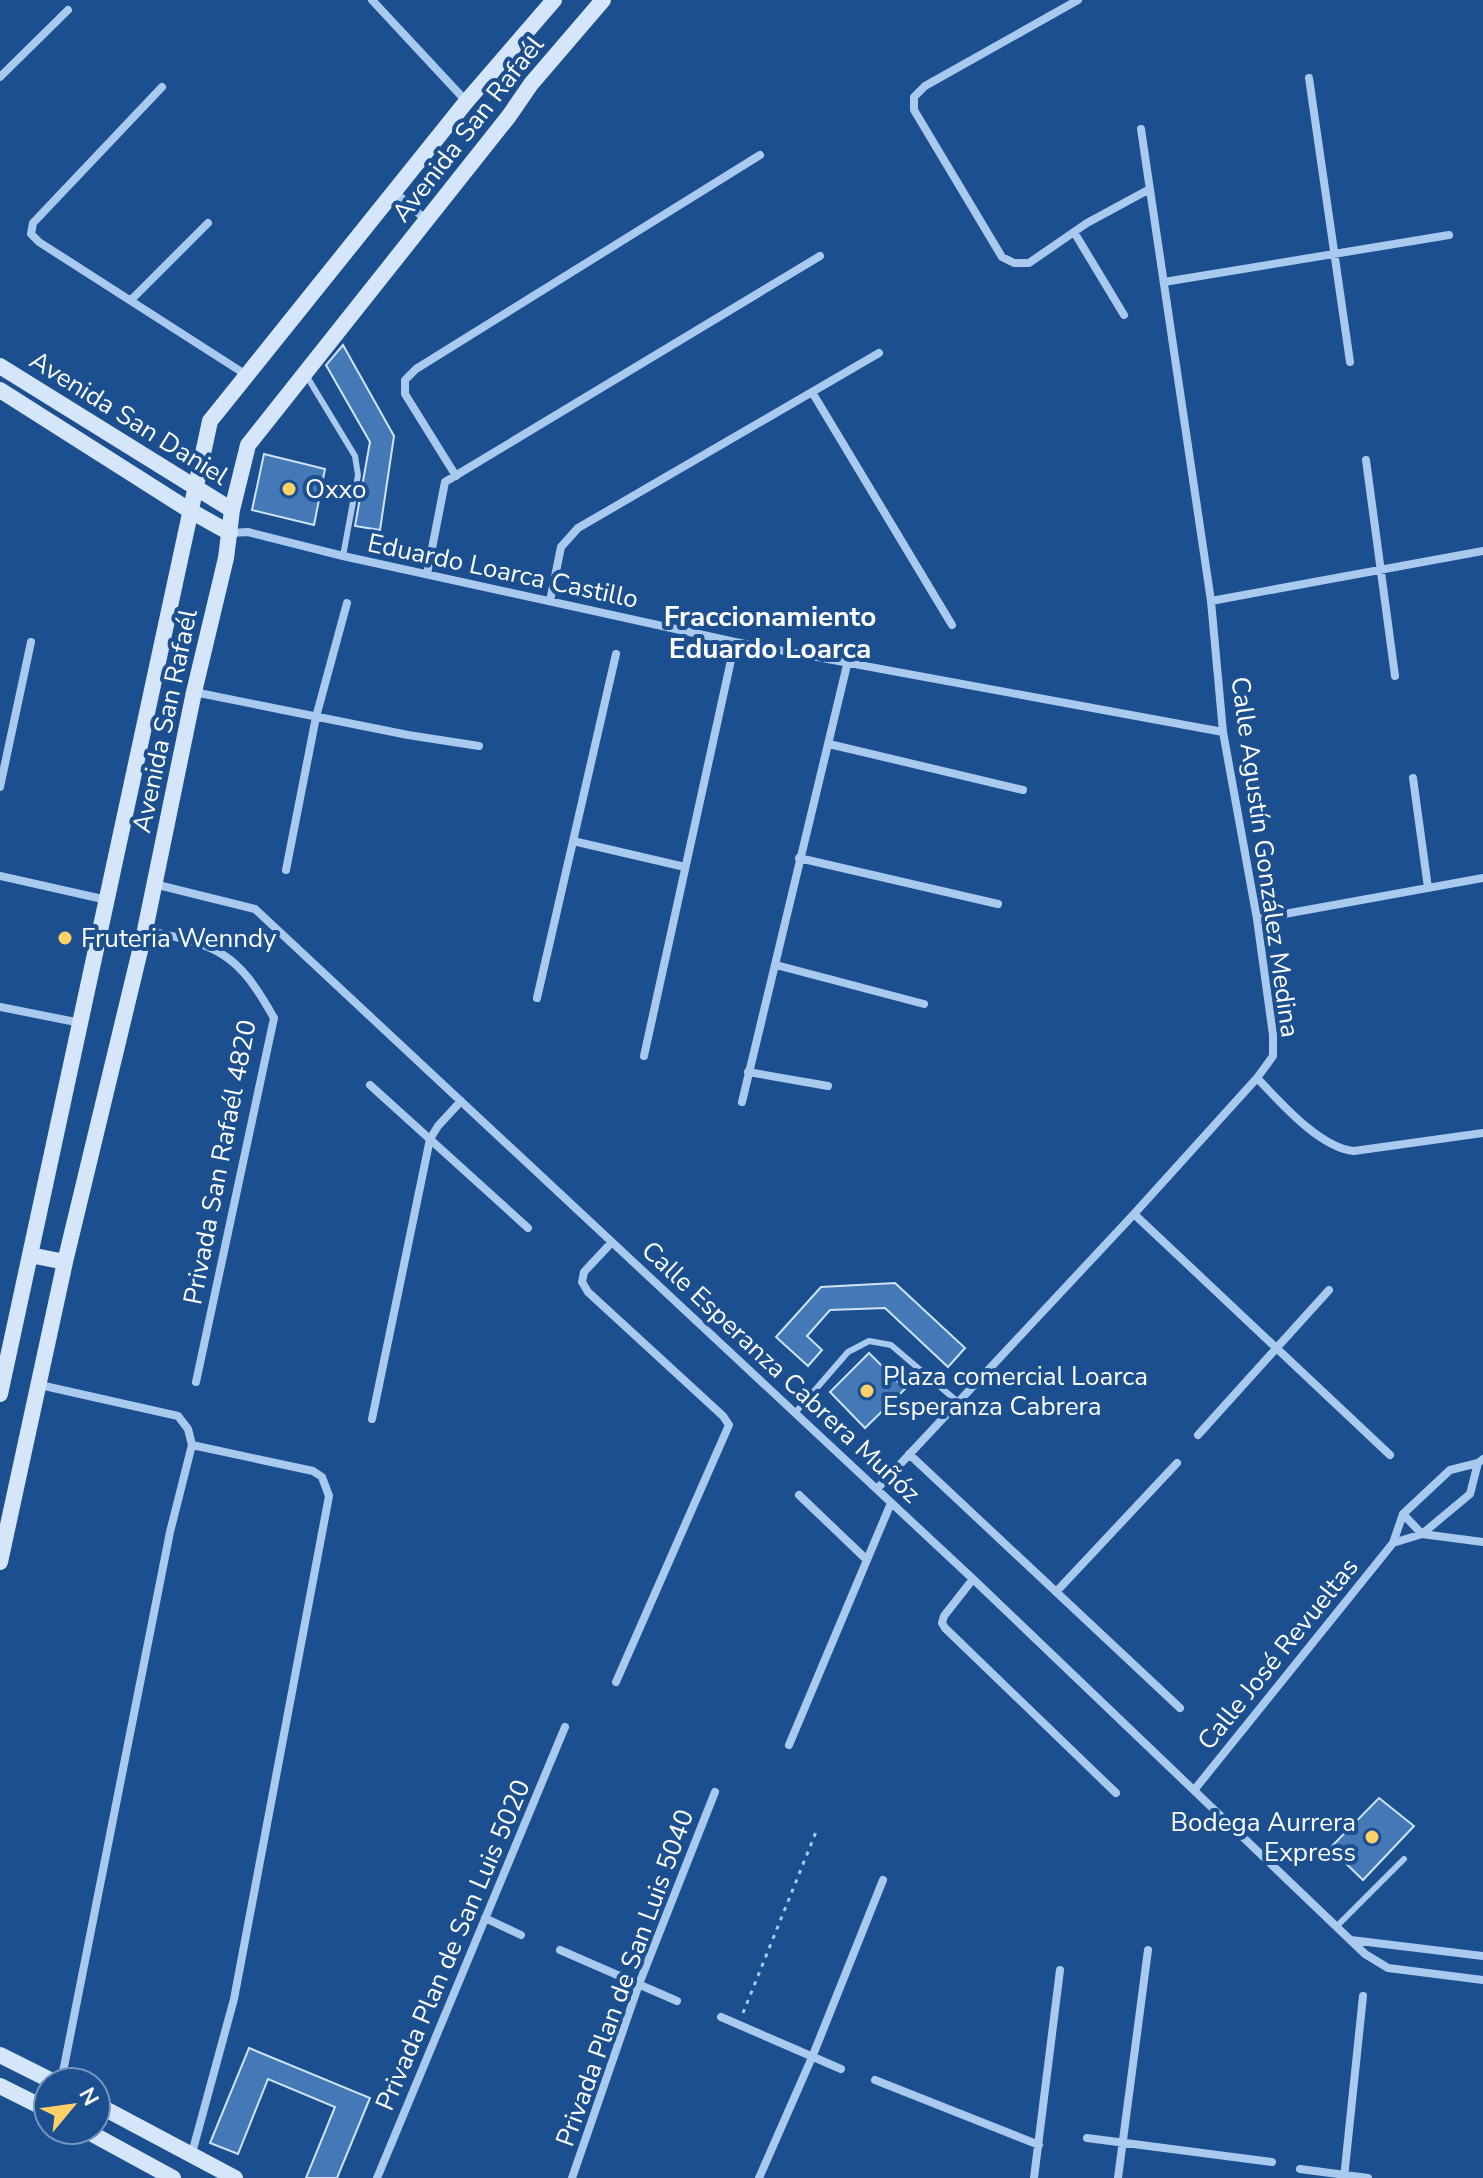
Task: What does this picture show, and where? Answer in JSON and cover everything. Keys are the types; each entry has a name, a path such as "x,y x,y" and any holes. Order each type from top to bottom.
{"main road":[{"name":"Avenida San Rafaél","path":"0,1394 210,421 466,102 554,0"},
{"name":"Avenida San Rafaél","path":"0,1562 65,1262 145,930 248,445 531,84 603,0"},
{"name":"Avenida San Daniel","path":"0,366 232,510"},
{"name":"Avenida San Daniel","path":"0,390 230,533"},
{"path":"30,1255 65,1262"},
{"path":"0,2055 32,2071"},
{"path":"0,2086 32,2102"},
{"path":"112,2112 235,2178"},
{"path":"112,2145 173,2178"}],"street":[{"path":"372,0 466,102"},
{"path":"1078,0 925,86 914,97 914,110 1002,257 1014,263 1029,263 1074,232 1148,190"},
{"path":"0,77 68,10"},
{"path":"1309,78 1350,362"},
{"path":"162,87 33,223 31,234 249,376"},
{"name":"Calle Agustín González Medina","path":"877,1489 1134,1214 1257,1078 1273,1056 1273,1035 1257,919 1223,732 1211,601 1141,129"},
{"path":"456,476 405,394 405,380 416,369 760,155"},
{"path":"395,192 426,220"},
{"path":"131,300 208,223"},
{"path":"1074,232 1124,315"},
{"path":"1164,282 1449,235"},
{"path":"427,574 445,482 820,256"},
{"path":"550,601 561,547 578,528 879,353"},
{"path":"812,392 952,625"},
{"path":"1366,460 1395,676"},
{"path":"232,510 248,532"},
{"name":"Eduardo Loarca Castillo","path":"230,533 248,532 343,556 847,665 1223,732"},
{"path":"1211,601 1483,551"},
{"path":"286,870 316,717 347,603"},
{"path":"0,787 3,759 31,642"},
{"path":"644,1056 735,642"},
{"path":"537,998 616,654"},
{"path":"742,1102 847,665"},
{"path":"194,692 479,746"},
{"path":"829,744 1023,790"},
{"path":"1413,778 1428,888"},
{"path":"573,841 685,867"},
{"path":"799,858 998,904"},
{"path":"0,876 107,900"},
{"path":"1257,919 1483,878"},
{"name":"Calle Esperanza Cabrera Muñóz","path":"154,884 255,909 973,1579 1365,1954 1388,1968 1483,1980"},
{"name":"Privada San Rafaél 4820","path":"145,930 217,949 239,966 255,984 274,1018 196,1382"},
{"path":"776,965 924,1004"},
{"path":"0,1007 81,1023"},
{"path":"748,1072 828,1086"},
{"path":"1257,1078 1291,1113 1339,1150 1354,1151 1483,1133"},
{"path":"370,1085 528,1228"},
{"path":"372,1419 430,1139 461,1101"},
{"path":"1134,1214 1390,1455"},
{"path":"612,1242 584,1272 582,1282 588,1292 723,1416 729,1425 616,1682"},
{"path":"1198,1435 1329,1290"},
{"path":"40,1385 178,1416 188,1429 192,1445 170,1532 64,2066"},
{"path":"192,1445 313,1471 322,1477 329,1496 234,1999 192,2153"},
{"path":"909,1454 1180,1708"},
{"name":"Calle José Revueltas","path":"1195,1789 1393,1543 1403,1514 1450,1470 1480,1461"},
{"name":"Calle José Revueltas","path":"1393,1543 1422,1534 1470,1494 1480,1461"},
{"path":"1056,1592 1177,1463"},
{"path":"799,1495 867,1560"},
{"path":"789,1745 891,1503"},
{"path":"1403,1514 1422,1534 1483,1542"},
{"path":"973,1579 944,1616 942,1623 945,1628 1116,1793"},
{"name":"Privada Plan de San Luis 5020","path":"377,2178 565,1727"},
{"name":"Privada Plan de San Luis 5040","path":"572,2178 639,1984 715,1792"},
{"path":"759,2178 813,2055 883,1880"},
{"path":"485,1918 521,1935"},
{"path":"1351,1940 1483,1956"},
{"path":"560,1950 677,2001"},
{"path":"1118,2178 1148,1950"},
{"path":"1034,2178 1060,1970"},
{"path":"1344,2176 1363,1996"},
{"path":"721,2017 841,2069"},
{"path":"875,2080 1039,2145"},
{"path":"1087,2138 1272,2162"},
{"path":"1300,2169 1368,2178"}],"lane":[{"path":"304,373 355,456 358,475 343,556"},
{"path":"795,1413 848,1352 869,1341 891,1345 958,1402"},
{"path":"1337,1926 1404,1859"}],"path":[{"path":"738,2024 816,1832"}],"building":[{"path":"343,345 394,436 380,530 355,526 370,442 326,365"},
{"name":"Oxxo","path":"264,454 325,469 314,525 252,510"},
{"path":"895,1283 965,1348 948,1367 885,1308 830,1310 807,1336 822,1350 808,1366 776,1337 821,1287"},
{"name":"Plaza comercial Loarca Esperanza Cabrera","path":"869,1353 905,1389 865,1428 830,1392"},
{"name":"Bodega Aurrera Express","path":"1379,1798 1414,1826 1363,1880 1330,1848"},
{"path":"249,2048 370,2098 337,2178 306,2178 335,2107 268,2079 238,2154 210,2143"}],"place":[{"name":"Oxxo","path":"289,489"},
{"name":"Fruteria Wenndy","path":"65,938"},
{"name":"Plaza comercial Loarca Esperanza Cabrera","path":"867,1391"},
{"name":"Bodega Aurrera Express","path":"1372,1837"}],"district":[{"name":"Fraccionamiento Eduardo Loarca","path":"770,633"}]}
